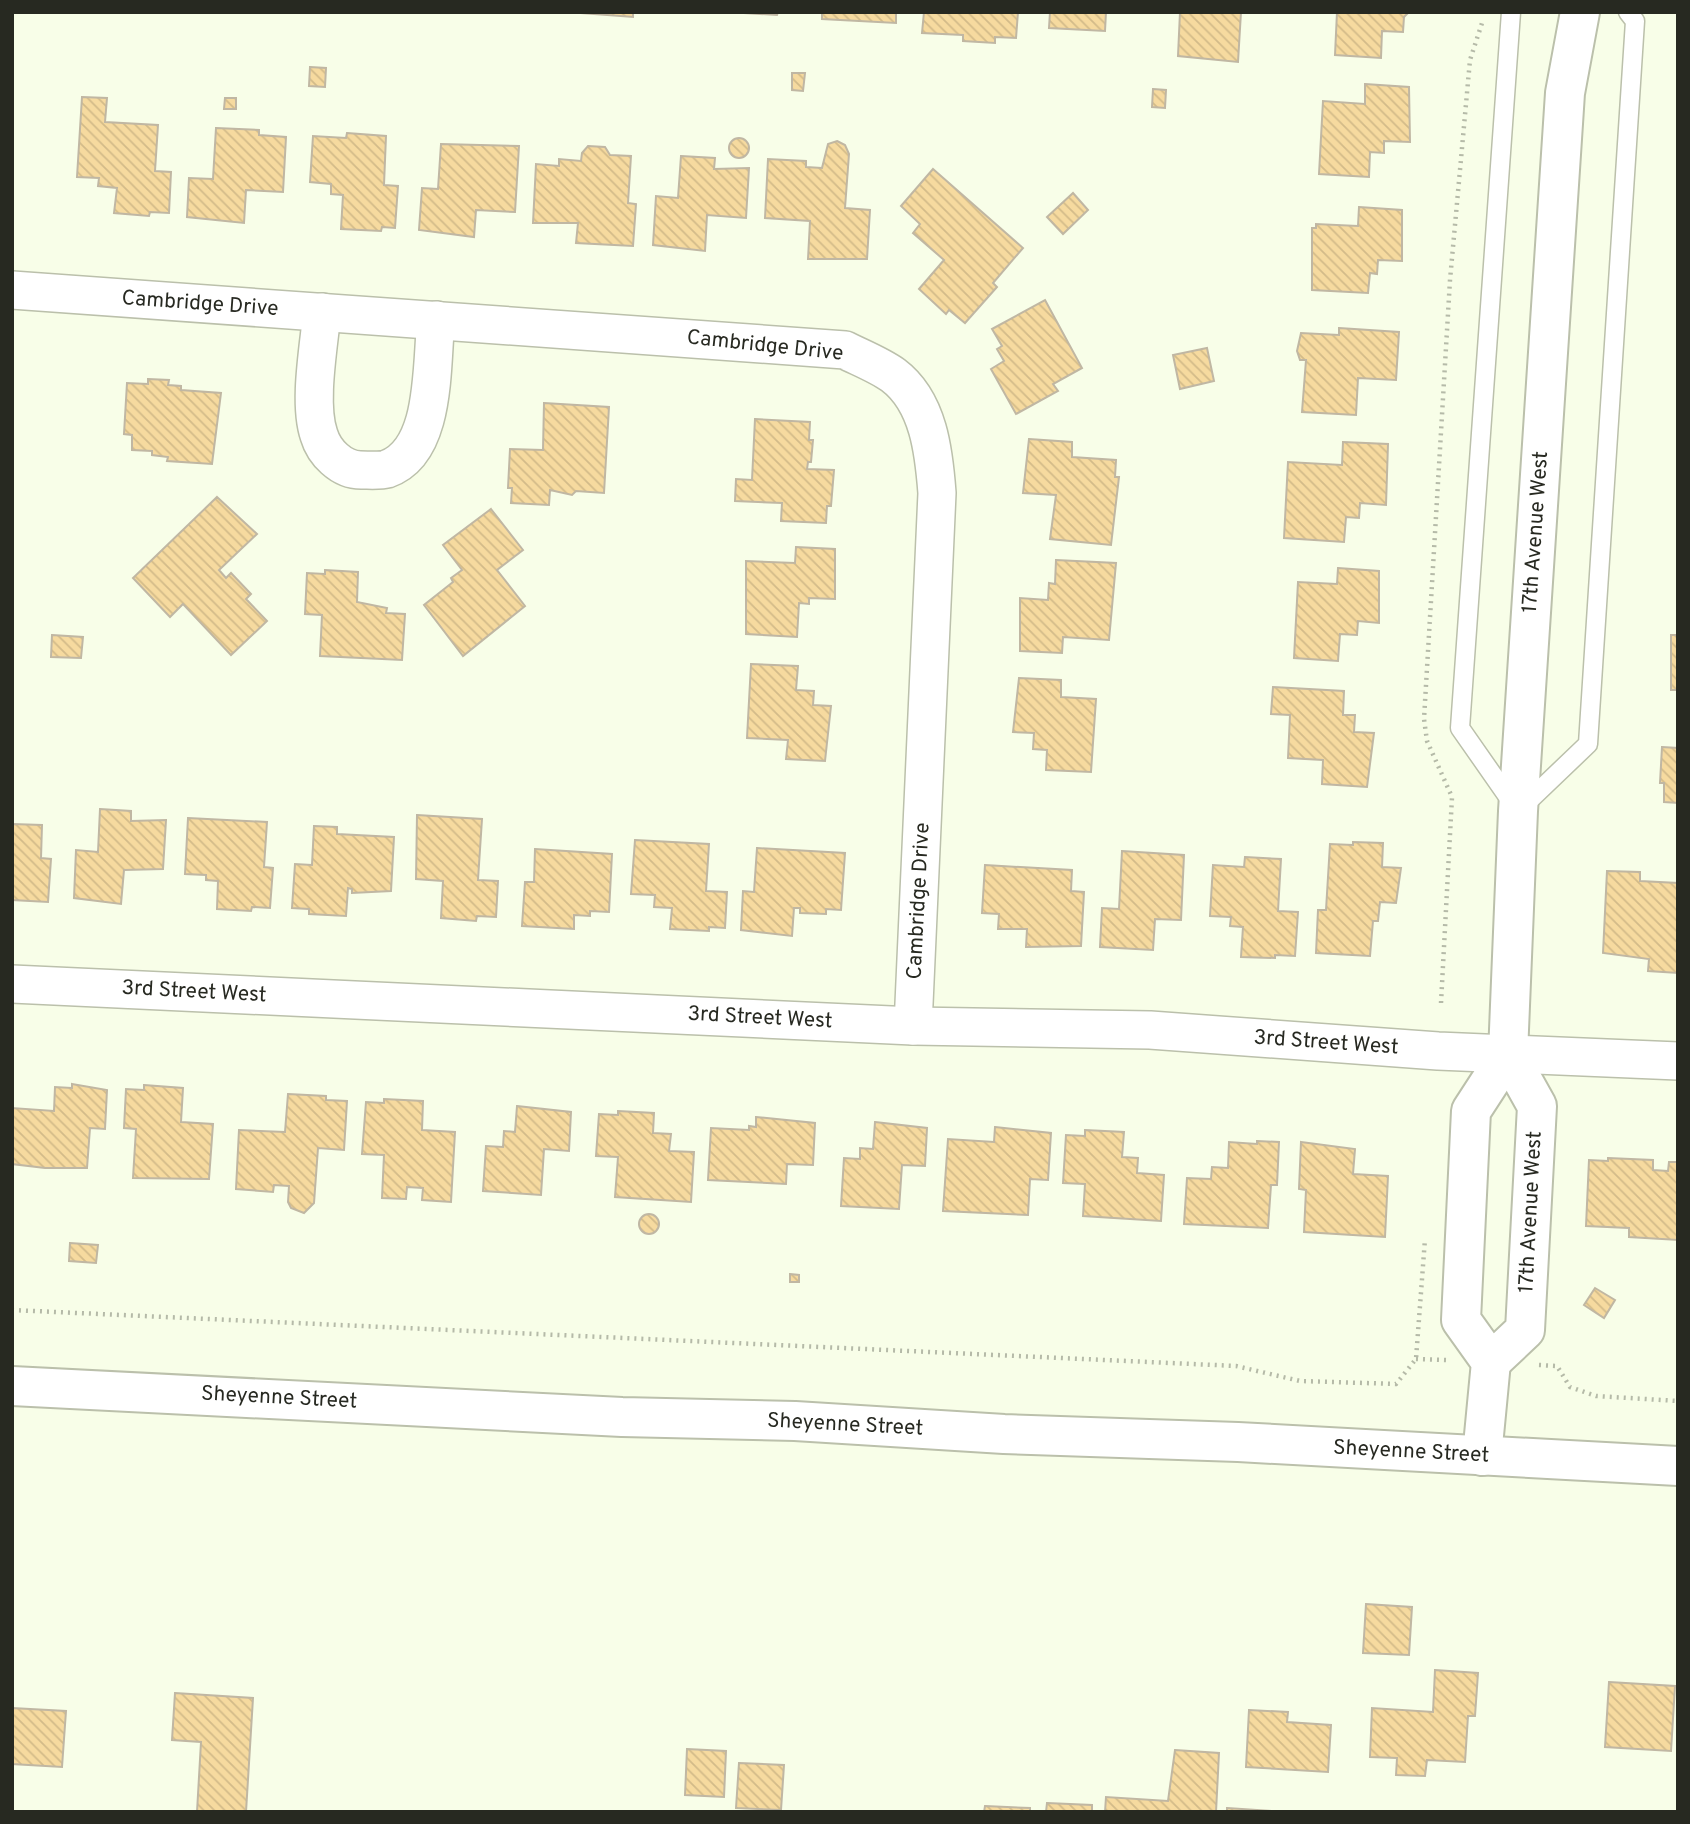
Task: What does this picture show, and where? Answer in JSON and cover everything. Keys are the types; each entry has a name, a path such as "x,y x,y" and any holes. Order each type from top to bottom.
{"street":[{"name":"17th Avenue West","path":"1491,1363 1525,1330 1537,1106 1508,1054 1518,811 1565,93 1580,12"},
{"name":"Cambridge Drive","path":"12,290 845,350 895,376 919,409 933,446 937,493 913,1026"},
{"path":"322,312 316,407 318,434 330,457 354,470 386,469 411,454 425,425 436,320"},
{"name":"3rd Street West","path":"12,984 913,1026 1150,1030 1508,1054 1678,1061"},
{"path":"1482,1456 1491,1363 1461,1320 1471,1111 1508,1054"},
{"name":"Sheyenne Street","path":"12,1385 622,1417 795,1422 1678,1466"}],"lane":[{"path":"1511,12 1460,728 1518,811 1588,744 1634,21 1628,12"}],"path":[{"path":"1441,1003 1452,797 1427,741 1424,719 1450,280 1469,60 1485,12"},
{"path":"12,1310 1236,1366 1300,1381 1381,1385 1396,1384 1416,1359"},
{"path":"1557,1366 1570,1387 1596,1396 1678,1401"}],"building":[{"path":"567,12 633,12 633,17"},
{"path":"727,12 778,12 777,15"},
{"path":"822,12 896,12 896,23 822,19"},
{"path":"924,12 1018,12 1016,38 995,37 995,43 963,41 963,35 922,33"},
{"path":"1050,12 1106,12 1105,31 1049,28"},
{"path":"1180,12 1241,12 1238,62 1178,56"},
{"path":"1337,12 1409,12 1404,17 1403,32 1382,31 1381,58 1335,55"},
{"path":"310,67 326,68 325,87 309,86"},
{"path":"792,73 805,73 803,91 792,90"},
{"path":"1365,84 1409,87 1410,142 1384,141 1384,153 1370,152 1369,177 1319,174 1323,101 1365,104"},
{"path":"1153,89 1166,90 1165,108 1152,107"},
{"path":"82,97 107,98 105,122 158,125 155,171 171,172 169,213 150,212 149,216 114,213 117,188 98,186 99,178 77,177"},
{"path":"225,98 236,98 236,109 224,109"},
{"path":"216,128 259,130 259,135 286,137 283,192 246,190 244,223 187,217 189,178 213,179"},
{"path":"347,133 386,136 384,185 398,186 395,228 382,227 381,231 341,229 343,195 331,194 331,184 310,182 313,136 346,138"},
{"path":"739,138 746,141 749,148 746,155 739,158 732,155 729,148 732,141"},
{"path":"837,141 845,145 849,154 845,208 870,210 867,259 808,259 810,221 765,218 768,159 806,161 806,167 822,168 828,144"},
{"path":"441,144 519,146 515,212 476,210 474,237 419,230 422,188 438,189"},
{"path":"588,146 605,147 610,155 631,156 628,203 636,204 633,246 576,243 578,223 533,223 536,164 559,166 559,159 581,161 582,153"},
{"path":"681,156 715,158 714,169 749,168 746,218 707,215 705,251 653,245 656,196 678,198"},
{"path":"933,169 1023,248 993,283 997,287 965,323 949,310 946,314 919,289 944,260 913,233 920,224 901,206"},
{"path":"1073,193 1088,210 1063,234 1047,217"},
{"path":"1359,207 1402,210 1402,261 1378,260 1377,274 1370,273 1368,293 1312,290 1312,228 1316,228 1316,224 1358,226"},
{"path":"1045,300 1082,368 1053,384 1058,391 1016,414 991,369 1004,361 997,349 1002,346 992,329"},
{"path":"1339,328 1399,332 1396,380 1358,378 1356,415 1302,412 1306,360 1300,360 1297,351 1301,333 1339,335"},
{"path":"1207,348 1214,381 1180,389 1173,355"},
{"path":"148,379 169,380 168,385 181,386 181,390 221,393 212,464 167,461 168,457 152,455 152,451 132,450 132,435 124,434 127,383 148,384"},
{"path":"544,403 609,407 604,493 576,491 572,495 550,490 549,505 511,503 512,488 508,488 510,449 543,450"},
{"path":"755,419 810,422 809,440 813,440 811,462 808,462 807,469 834,470 831,506 827,506 826,523 781,521 782,503 735,501 736,479 752,480"},
{"path":"1029,439 1072,442 1072,457 1116,460 1115,477 1119,477 1111,545 1050,539 1056,495 1023,493"},
{"path":"1343,442 1388,444 1386,505 1360,503 1359,518 1346,517 1344,542 1284,538 1288,462 1342,465"},
{"path":"217,497 257,534 219,570 226,578 231,573 251,594 246,599 267,621 231,655 183,604 170,617 133,578"},
{"path":"491,509 523,550 497,570 525,606 463,656 424,605 453,582 451,578 462,570 443,545"},
{"path":"796,547 835,549 835,599 809,598 809,604 799,603 797,637 746,634 746,561 795,563"},
{"path":"1056,560 1116,563 1109,640 1063,637 1062,653 1020,651 1020,598 1048,600 1049,583 1055,584"},
{"path":"1338,568 1379,571 1379,623 1358,621 1357,635 1340,634 1338,661 1294,658 1298,582 1337,584"},
{"path":"325,570 358,572 357,602 387,608 386,613 405,614 402,660 320,656 322,615 305,614 307,573 325,574"},
{"path":"52,635 83,637 81,658 51,657"},
{"path":"1671,635 1678,635 1678,690 1671,690"},
{"path":"751,664 798,666 796,690 814,691 813,705 831,706 825,761 786,759 788,740 747,738"},
{"path":"1019,678 1061,680 1061,697 1096,699 1091,772 1046,770 1047,750 1033,749 1034,733 1013,732"},
{"path":"1273,687 1344,691 1343,715 1355,715 1354,732 1374,733 1367,787 1322,784 1323,760 1288,758 1290,715 1271,714"},
{"path":"1662,747 1678,748 1678,803 1664,802 1664,783 1660,783"},
{"path":"100,809 131,811 131,821 166,820 163,869 124,870 121,904 74,898 76,850 98,852"},
{"path":"417,815 482,819 478,880 498,881 496,917 477,916 476,921 441,918 443,881 416,879"},
{"path":"188,818 267,822 264,867 273,868 270,908 252,907 251,911 217,909 218,881 206,880 206,875 185,874"},
{"path":"12,824 42,825 41,858 51,859 48,902 12,900"},
{"path":"314,826 337,827 337,834 394,837 391,891 352,893 352,889 348,888 346,916 309,914 309,909 292,908 295,864 312,865"},
{"path":"635,840 709,844 706,891 727,892 725,928 709,927 709,931 670,929 672,908 654,907 655,895 631,894"},
{"path":"1353,842 1383,843 1382,867 1401,868 1396,903 1380,902 1378,921 1373,921 1370,956 1316,953 1318,910 1326,910 1330,844 1353,845"},
{"path":"757,848 845,853 841,910 826,909 826,914 800,913 800,908 794,908 792,936 741,930 743,891 754,892"},
{"path":"535,849 612,854 609,912 590,911 590,916 574,915 574,929 522,926 525,882 534,882"},
{"path":"1122,851 1184,855 1181,920 1155,919 1153,950 1100,947 1102,908 1119,909"},
{"path":"1245,857 1281,859 1278,911 1298,912 1295,956 1241,957 1243,927 1230,926 1231,917 1210,916 1213,865 1244,867"},
{"path":"985,865 1072,870 1071,891 1084,892 1081,946 1026,947 1027,929 998,929 999,914 982,913"},
{"path":"1607,871 1640,872 1640,881 1678,883 1678,973 1648,971 1649,959 1603,953"},
{"path":"72,1084 107,1090 105,1129 90,1128 87,1168 45,1168 12,1164 12,1108 54,1111 55,1087 72,1088"},
{"path":"144,1085 183,1088 181,1122 213,1124 209,1179 133,1178 136,1129 124,1128 126,1089 144,1090"},
{"path":"288,1094 326,1096 326,1100 347,1101 344,1150 318,1148 314,1203 304,1213 291,1208 288,1202 289,1186 274,1185 273,1192 236,1189 239,1130 285,1132"},
{"path":"384,1099 423,1101 422,1130 455,1132 451,1202 422,1200 423,1188 407,1187 406,1199 382,1198 384,1155 362,1154 366,1102 384,1103"},
{"path":"517,1106 571,1112 569,1151 544,1149 541,1195 483,1191 486,1146 503,1147 504,1131 515,1132"},
{"path":"618,1111 654,1113 653,1133 671,1134 669,1151 694,1152 691,1202 615,1197 618,1157 596,1156 599,1114 618,1115"},
{"path":"756,1117 815,1123 813,1165 787,1164 786,1184 708,1180 711,1128 749,1130 749,1126 756,1127"},
{"path":"875,1122 927,1128 925,1166 902,1165 899,1209 841,1206 844,1158 860,1159 860,1148 873,1149"},
{"path":"995,1127 1051,1133 1048,1180 1030,1179 1028,1215 943,1211 948,1139 994,1142"},
{"path":"1085,1130 1124,1132 1122,1157 1138,1158 1137,1173 1164,1175 1161,1221 1083,1216 1085,1184 1063,1183 1066,1135 1085,1136"},
{"path":"1257,1141 1279,1142 1277,1185 1271,1185 1268,1228 1184,1224 1187,1178 1211,1179 1212,1167 1228,1168 1229,1142 1257,1144"},
{"path":"1301,1142 1355,1149 1353,1174 1388,1176 1385,1237 1304,1232 1306,1190 1299,1189"},
{"path":"1608,1158 1653,1160 1653,1170 1668,1171 1669,1162 1678,1162 1678,1240 1629,1237 1629,1228 1586,1226 1589,1160 1608,1161"},
{"path":"649,1214 656,1217 659,1224 656,1231 649,1234 642,1231 639,1224 642,1217"},
{"path":"70,1243 98,1245 96,1263 69,1261"},
{"path":"790,1274 799,1275 799,1282 790,1282"},
{"path":"1595,1288 1615,1300 1604,1318 1584,1305"},
{"path":"1366,1604 1412,1607 1409,1655 1363,1653"},
{"path":"1435,1670 1478,1673 1475,1716 1468,1716 1465,1762 1427,1760 1425,1776 1396,1775 1397,1758 1370,1757 1372,1708 1433,1712"},
{"path":"1609,1682 1675,1686 1671,1751 1605,1747"},
{"path":"175,1693 253,1698 246,1812 197,1812 201,1742 172,1740"},
{"path":"12,1708 66,1711 62,1767 12,1764"},
{"path":"1249,1710 1288,1712 1287,1722 1331,1725 1328,1772 1246,1767"},
{"path":"687,1749 726,1751 724,1797 685,1795"},
{"path":"1175,1750 1219,1753 1216,1812 1105,1812 1106,1797 1168,1801"},
{"path":"739,1763 784,1765 781,1810 736,1808"},
{"path":"1047,1803 1092,1805 1092,1812 1046,1812"},
{"path":"985,1806 1030,1808 1030,1812 984,1812"},
{"path":"1227,1808 1285,1812 1227,1812"}]}
